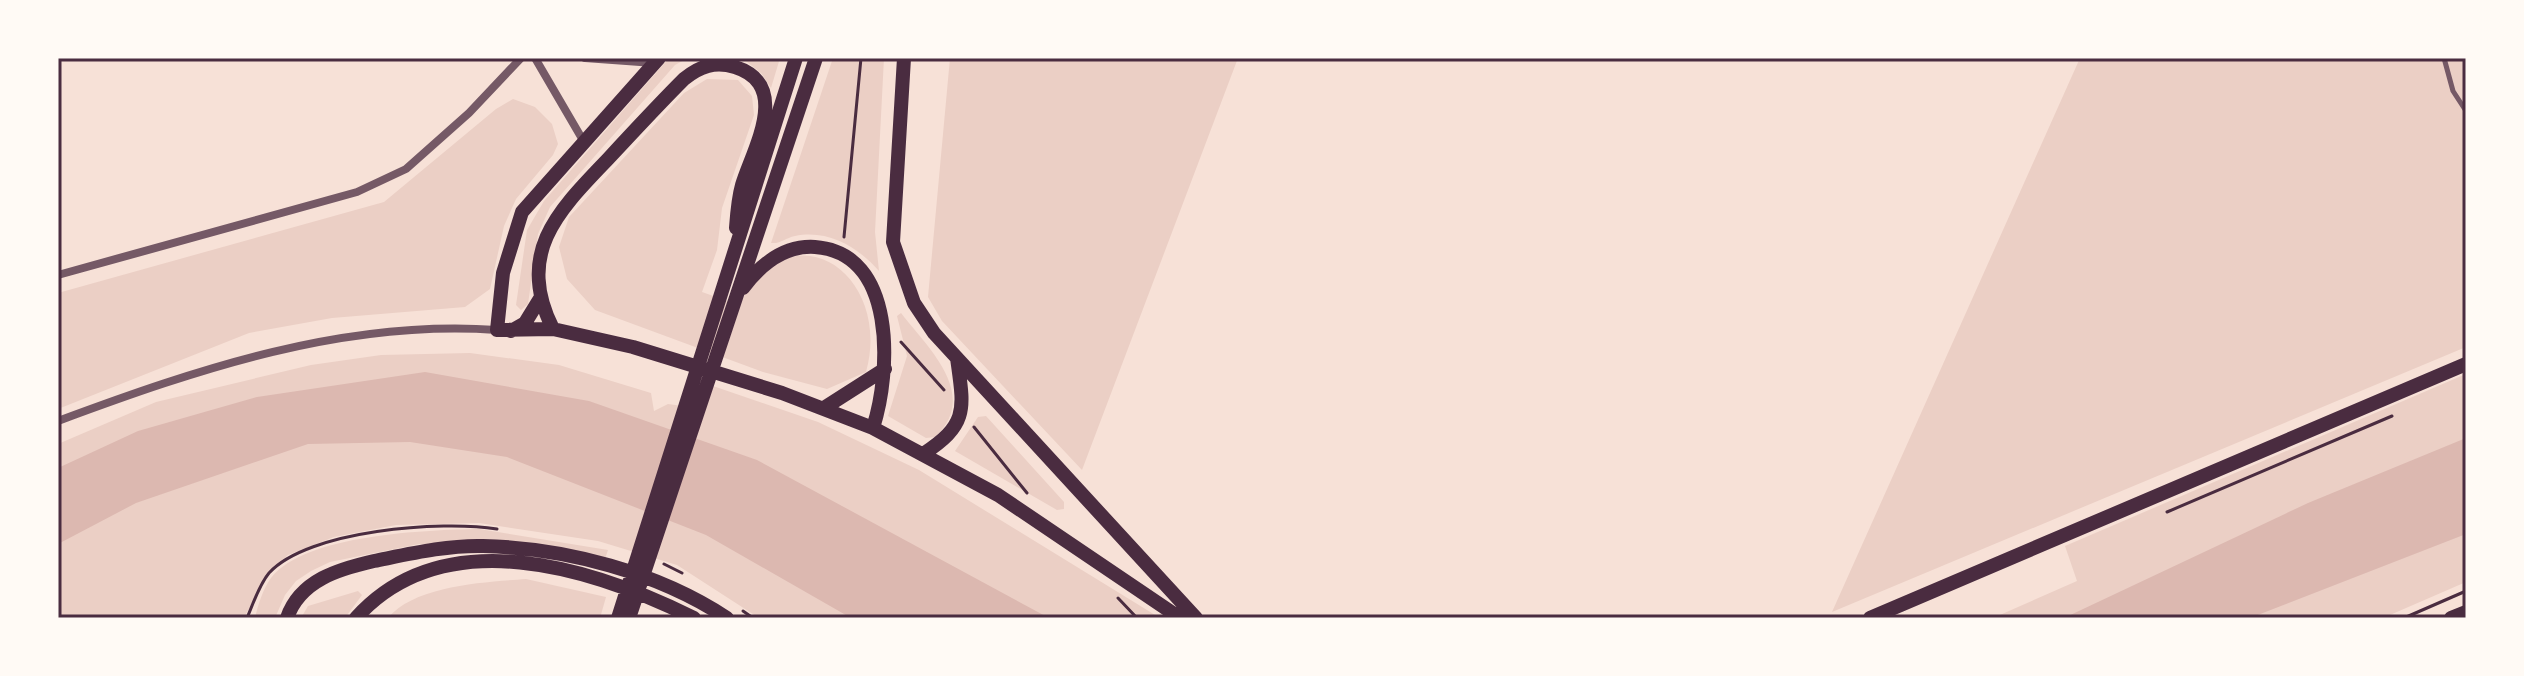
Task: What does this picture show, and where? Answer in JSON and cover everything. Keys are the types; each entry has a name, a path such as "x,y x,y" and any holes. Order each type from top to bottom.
{"main road":[{"path":"734,255 796,58"},
{"path":"618,618 728,296 816,58"},
{"path":"904,58 893,242 914,303 957,358 1196,618"},
{"path":"504,331 503,273 522,212 657,61"},
{"path":"553,329 541,297 538,277 545,238 560,209 697,68 715,63 744,70 758,80 765,96 764,123 741,188 728,296 629,618"},
{"path":"728,296 780,253 806,247 844,254 867,280 880,311 885,338 885,369 873,428"},
{"path":"504,331 525,323 541,297"},
{"path":"504,331 553,329 633,347 824,408 873,428 998,495 1180,618"},
{"path":"923,454 952,433 963,413 957,358"},
{"path":"1870,618 2466,364"},
{"path":"824,408 885,369"},
{"path":"287,618 299,596 322,576 416,552 481,546 594,561 673,588 727,618"},
{"path":"356,618 374,598 424,571 498,561 599,578 694,618"},
{"path":"2451,618 2466,612"}],"street":[{"path":"58,275 357,192 406,169 469,113 521,58"},
{"path":"535,58 584,142"},
{"path":"585,58 657,61"},
{"path":"58,421 152,386 245,358 344,336 471,328 504,331"}],"lane":[{"path":"2444,58 2453,91 2466,111"}],"path":[{"path":"2404,618 2466,591"}],"shaded area":[{"path":"669,58 688,58 675,65 550,207 538,234 528,304 521,310 516,305 527,230 544,201"},
{"path":"742,58 780,58 771,88 761,73"},
{"path":"833,58 884,58 875,232 879,271 862,254 831,238 795,236 771,243"},
{"path":"950,58 1238,58 1082,470 942,321 928,297"},
{"path":"2080,58 2466,58 2466,347 1832,612"},
{"path":"707,79 738,80 752,96 754,115 722,208 717,250 702,292 739,305 761,275 785,259 810,256 832,264 852,281 865,306 870,337 866,372 827,389 763,372 595,310 567,279 559,247 569,217 684,93"},
{"path":"513,99 535,107 552,124 558,144 553,155 516,199 504,226 490,289 465,307 332,318 249,333 58,409 58,293 384,202 496,109"},
{"path":"901,313 936,357 951,389 953,405 948,421 935,437 926,438 888,416 907,356 897,316"},
{"path":"470,353 559,365 651,393 654,411 668,404 704,409 713,386 818,422 919,470 1160,618 759,618 677,565 598,541 479,523 396,525 334,537 288,555 268,572 244,618 58,618 58,444 156,402 311,365 381,355"},
{"path":"425,372 589,401 757,460 1049,618 851,618 706,535 507,457 410,442 308,444 136,503 58,544 58,468 138,431 257,397"},
{"path":"2466,374 2466,582 2383,618 1993,618 2077,581 2065,546"},
{"path":"986,416 1064,502 1064,509 1057,510 955,451 978,417"},
{"path":"2466,438 2466,534 2250,618 2064,618 2308,503"},
{"path":"479,529 608,550 604,562 457,544 419,544 330,562 296,581 285,595 275,618 255,618 271,578 288,563 311,552 369,537"},
{"path":"526,579 606,597 600,618 388,618 415,598 433,592 472,584"},
{"path":"358,591 362,595 345,618 301,618 308,606"}]}
